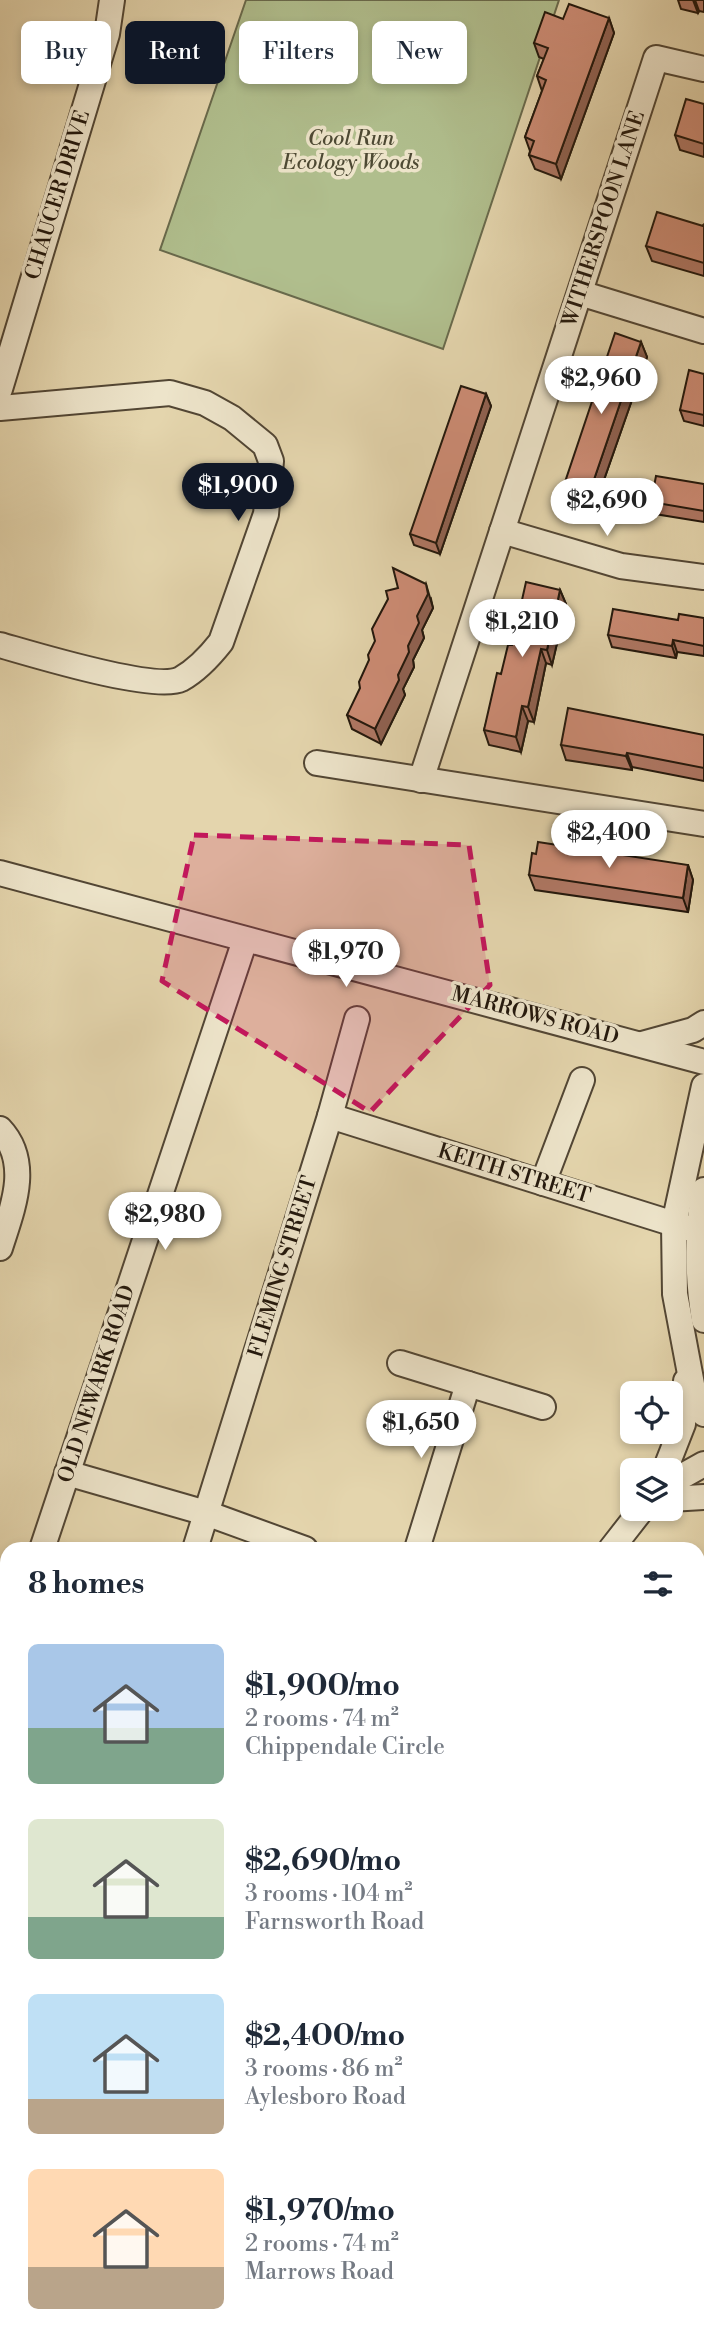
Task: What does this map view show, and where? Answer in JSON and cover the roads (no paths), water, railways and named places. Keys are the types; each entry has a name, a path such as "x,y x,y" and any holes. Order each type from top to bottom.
{"street":[{"name":"CHAUCER DRIVE","path":"0,389 107,34 112,0"},
{"name":"WITHERSPOON LANE","path":"421,780 656,58 704,69"},
{"path":"580,293 704,331"},
{"path":"0,408 170,393 205,403 232,418 265,445 271,461 266,514 221,642 208,659 179,680 160,681 86,670 0,645"},
{"path":"502,531 621,566 704,577"},
{"path":"317,763 704,824"},
{"name":"MARROWS ROAD","path":"0,873 704,1062"},
{"name":"OLD NEWARK ROAD","path":"44,1542 245,940"},
{"name":"FLEMING STREET","path":"197,1542 330,1116 357,1019"},
{"path":"640,1045 693,1030 704,1023"},
{"path":"543,1183 582,1080"},
{"path":"704,1086 674,1224 675,1294 694,1395 704,1415"},
{"name":"KEITH STREET","path":"330,1116 674,1224 699,1229"},
{"path":"0,1129 18,1160 16,1198 0,1248"},
{"path":"704,1190 699,1229 699,1287 704,1320"},
{"path":"670,1458 683,1424 686,1401 685,1356"},
{"path":"400,1363 543,1407"},
{"path":"419,1542 468,1384"},
{"path":"683,1476 704,1464"},
{"path":"67,1473 206,1513 286,1542"},
{"path":"683,1498 704,1497"},
{"path":"617,1542 634,1521"}],"park label":[{"name":"Cool Run Ecology Woods","path":"351,151"}]}
